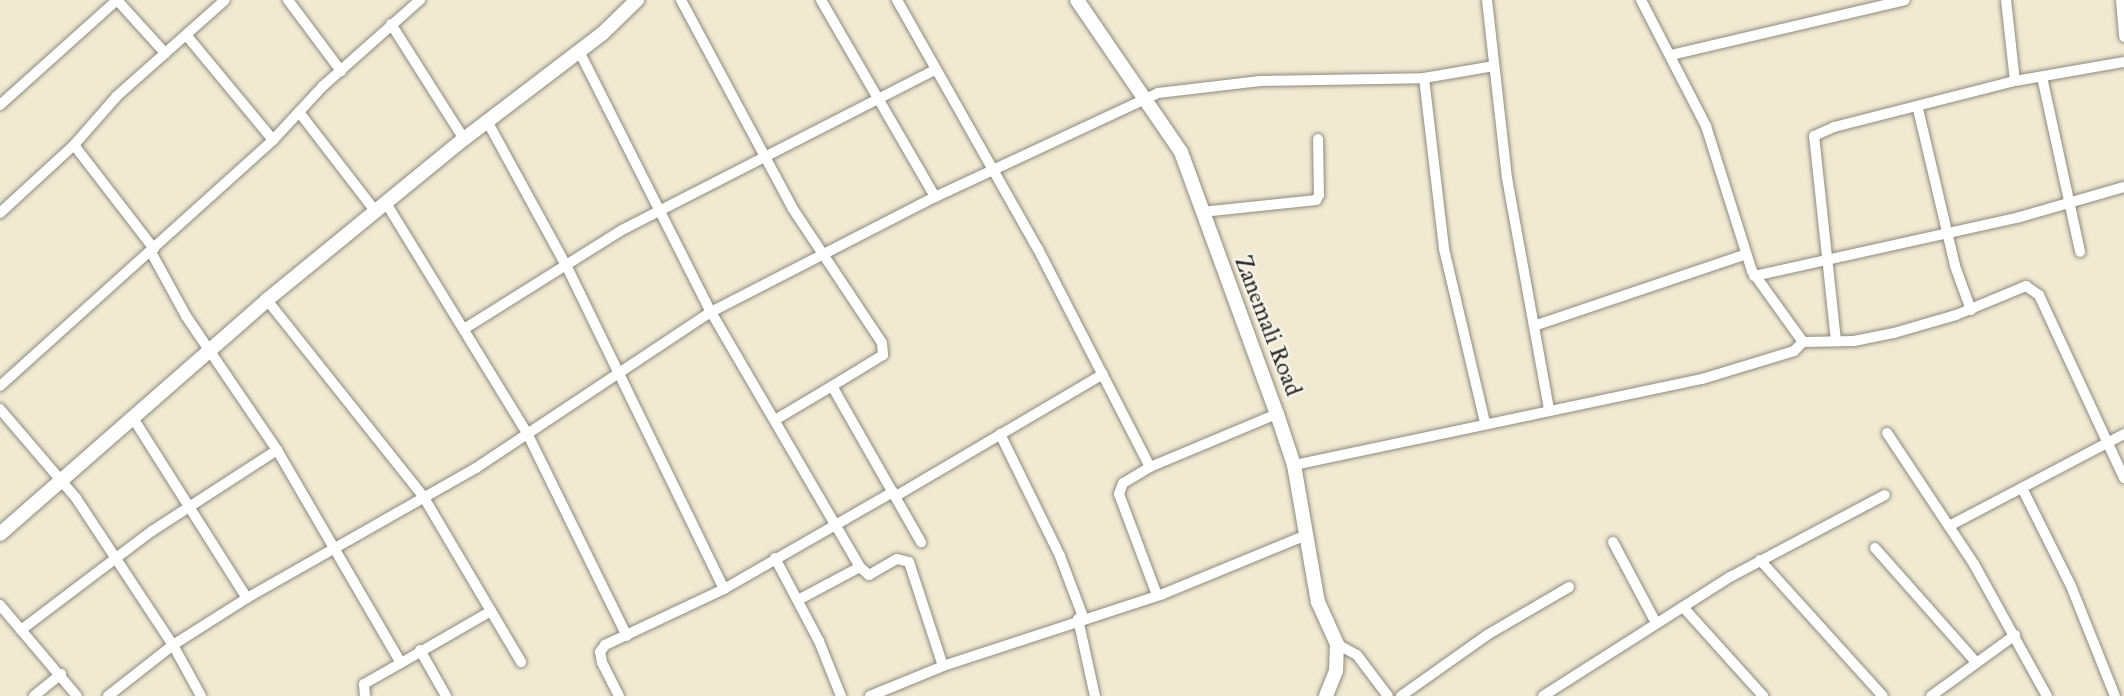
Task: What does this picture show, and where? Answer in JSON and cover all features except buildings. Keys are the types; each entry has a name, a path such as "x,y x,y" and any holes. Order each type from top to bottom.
{"street":[{"path":"0,105 117,0 165,54"},
{"path":"0,213 74,145 117,96 225,0"},
{"path":"288,0 341,71"},
{"path":"0,386 273,140 341,71 420,0"},
{"path":"0,534 267,300 464,139 579,51 637,0"},
{"path":"681,0 764,158 884,349 883,355 775,420"},
{"path":"821,0 877,101 935,197"},
{"path":"897,0 1103,374 1150,467"},
{"name":"Zanemali Road","path":"1077,0 1149,100 1181,152 1294,466 1318,602 1337,644"},
{"path":"1486,0 1507,178 1549,410"},
{"path":"1640,0 1706,126 1744,254 1754,276 1803,342"},
{"path":"1671,55 1905,0"},
{"path":"2006,0 2015,82"},
{"path":"2121,0 2124,37"},
{"path":"391,24 464,139"},
{"path":"187,36 273,140"},
{"path":"579,51 711,312 860,567 869,575 897,559 909,562 943,666"},
{"path":"1836,341 1814,136 1834,127 1918,109 2015,82 2124,62"},
{"path":"108,696 173,645 247,598 527,433 615,372 711,312 822,252 935,197 1171,90 1260,81 1424,78 1494,66"},
{"path":"464,329 658,211 935,71"},
{"path":"2042,77 2080,252"},
{"path":"1424,78 1444,249 1485,422"},
{"path":"1918,109 1946,232 1971,310"},
{"path":"299,111 381,208 464,329 527,433 627,636"},
{"path":"487,121 566,265 615,372 724,589"},
{"path":"1202,212 1316,200 1318,139"},
{"path":"74,145 153,250 186,316 277,450 401,663"},
{"path":"1754,276 2069,205 2124,187"},
{"path":"1534,326 1744,254"},
{"path":"1294,466 1485,422 1702,379 1794,351 1803,342 1836,341 1894,333 1971,310 2019,288 2035,290 2105,443 2124,478"},
{"path":"267,300 423,496 521,662"},
{"path":"619,696 600,652 724,589 1103,374"},
{"path":"832,386 921,542"},
{"path":"0,409 62,480 173,645 201,696"},
{"path":"1157,595 1119,494 1123,483 1150,467 1277,414"},
{"path":"132,418 247,598"},
{"path":"1887,433 1949,526 2015,635 2047,696"},
{"path":"1000,434 1060,555 1080,618 1095,696"},
{"path":"1949,526 2023,490 2124,434"},
{"path":"21,630 188,506 277,450"},
{"path":"2023,490 2071,586 2120,695"},
{"path":"1543,696 1760,560 1885,495"},
{"path":"870,696 943,666 1080,618 1157,595 1306,535"},
{"path":"1613,542 1656,624"},
{"path":"1875,548 1976,662"},
{"path":"775,558 841,696"},
{"path":"1760,560 1883,696"},
{"path":"797,600 860,567"},
{"path":"1401,696 1486,635 1569,587"},
{"path":"0,605 77,696"},
{"path":"1684,607 1763,696"},
{"path":"365,696 364,684 491,611"},
{"path":"1931,696 2015,635"},
{"path":"1326,696 1336,671 1337,644 1357,654 1388,696"},
{"path":"420,650 446,696"},
{"path":"34,696 61,674"}]}
